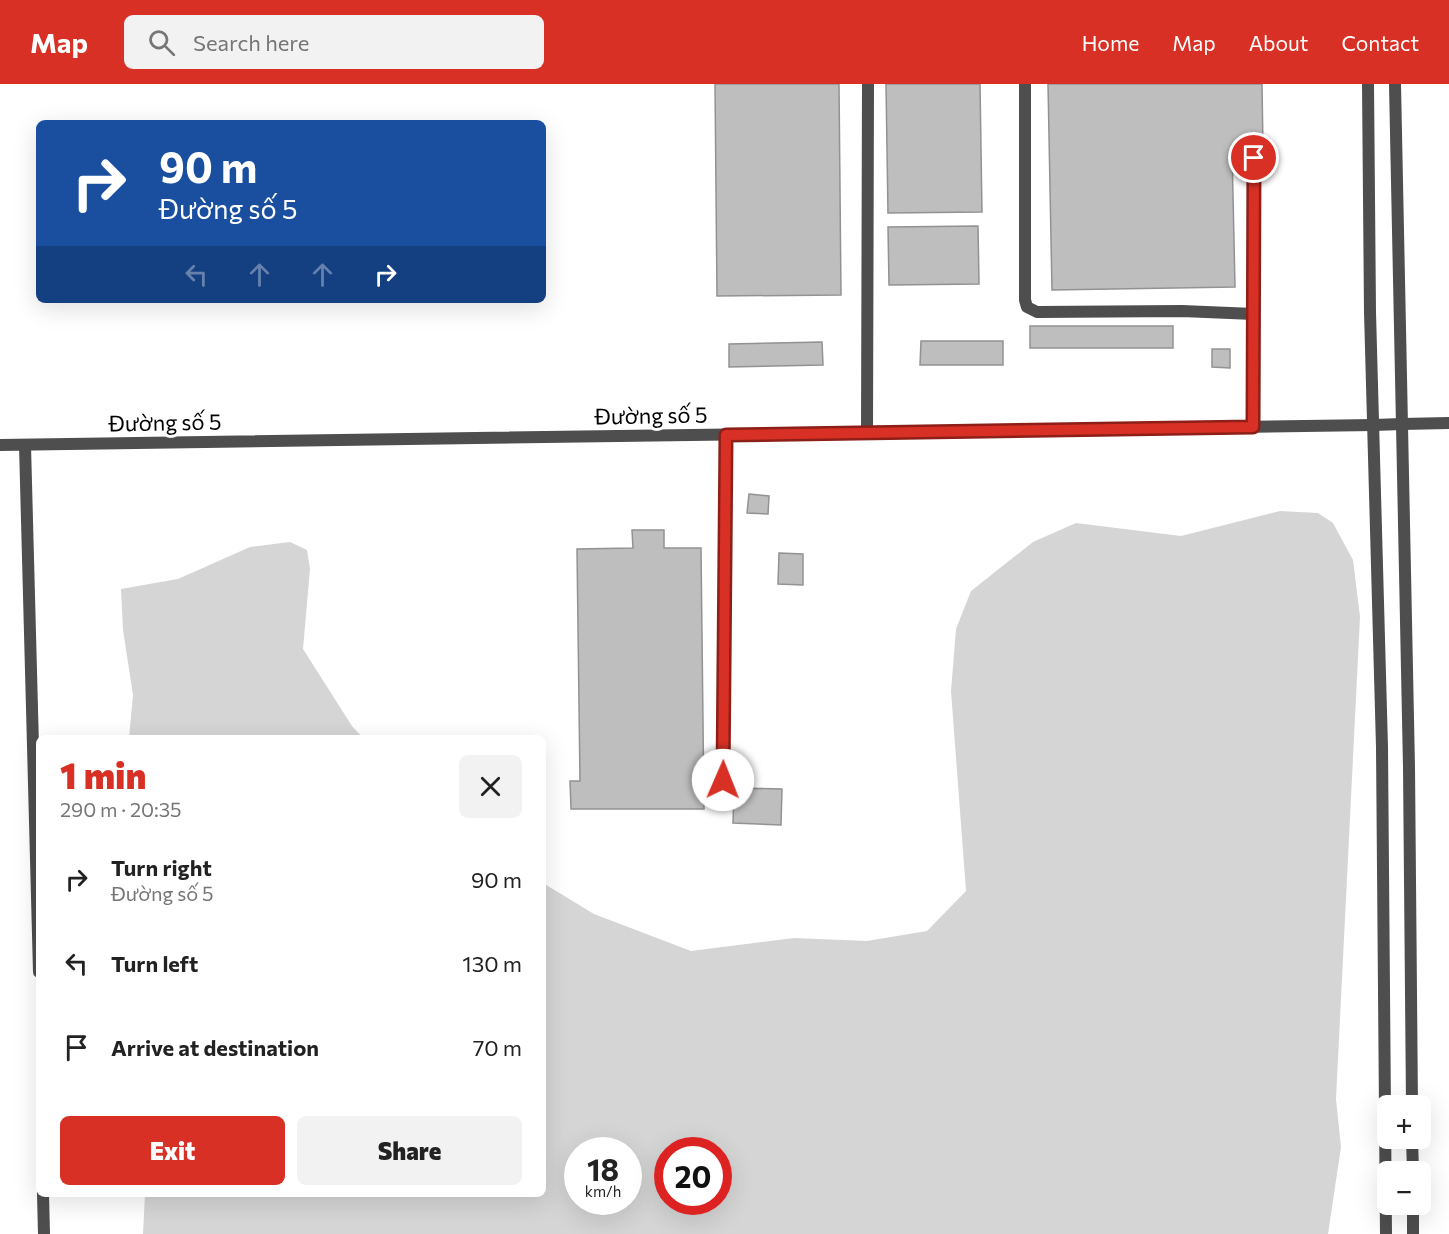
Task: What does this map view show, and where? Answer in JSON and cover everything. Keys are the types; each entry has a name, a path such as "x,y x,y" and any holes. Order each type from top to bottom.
{"street":[{"path":"867,432 868,84"},
{"path":"1025,84 1024,300 1027,307 1037,312 1182,311 1254,314"},
{"path":"1368,84 1382,747 1386,1234"},
{"path":"1395,84 1409,766 1412,1095"},
{"path":"1253,427 1254,158"},
{"path":"1401,424 1449,423"},
{"name":"Đường số 5","path":"0,446 1401,424"},
{"path":"723,780 726,435"},
{"path":"24,445 36,867"},
{"path":"43,1197 44,1234"},
{"path":"1413,1215 1413,1234"}],"shaded area":[{"path":"1280,511 1318,513 1333,523 1353,560 1360,617 1336,1099 1341,1147 1328,1234 143,1234 145,1197 546,1197 546,885 594,914 691,951 794,938 867,941 927,931 966,891 951,691 956,629 971,591 1033,542 1076,523 1181,536"},
{"path":"290,542 307,550 310,569 303,649 352,726 360,735 129,735 133,695 123,630 121,589 178,579 250,547"}],"building":[{"path":"715,84 839,84 841,295 717,296"},
{"path":"886,84 980,84 982,212 888,213"},
{"path":"1048,84 1262,84 1263,149 1232,149 1235,287 1052,290"},
{"path":"978,226 979,284 889,285 888,227"},
{"path":"1030,326 1173,326 1173,348 1030,348"},
{"path":"921,341 1003,341 1003,365 920,365"},
{"path":"822,342 823,365 729,367 729,344"},
{"path":"1212,349 1230,349 1230,368 1212,367"},
{"path":"749,494 769,496 768,514 747,513"},
{"path":"632,530 664,530 664,548 701,548 704,809 571,809 570,781 580,781 577,549 633,548"},
{"path":"779,553 803,554 803,585 778,584"},
{"path":"734,788 782,789 781,825 733,823"}],"route":[{"path":"723,780 726,435 1253,427 1254,158"}]}
